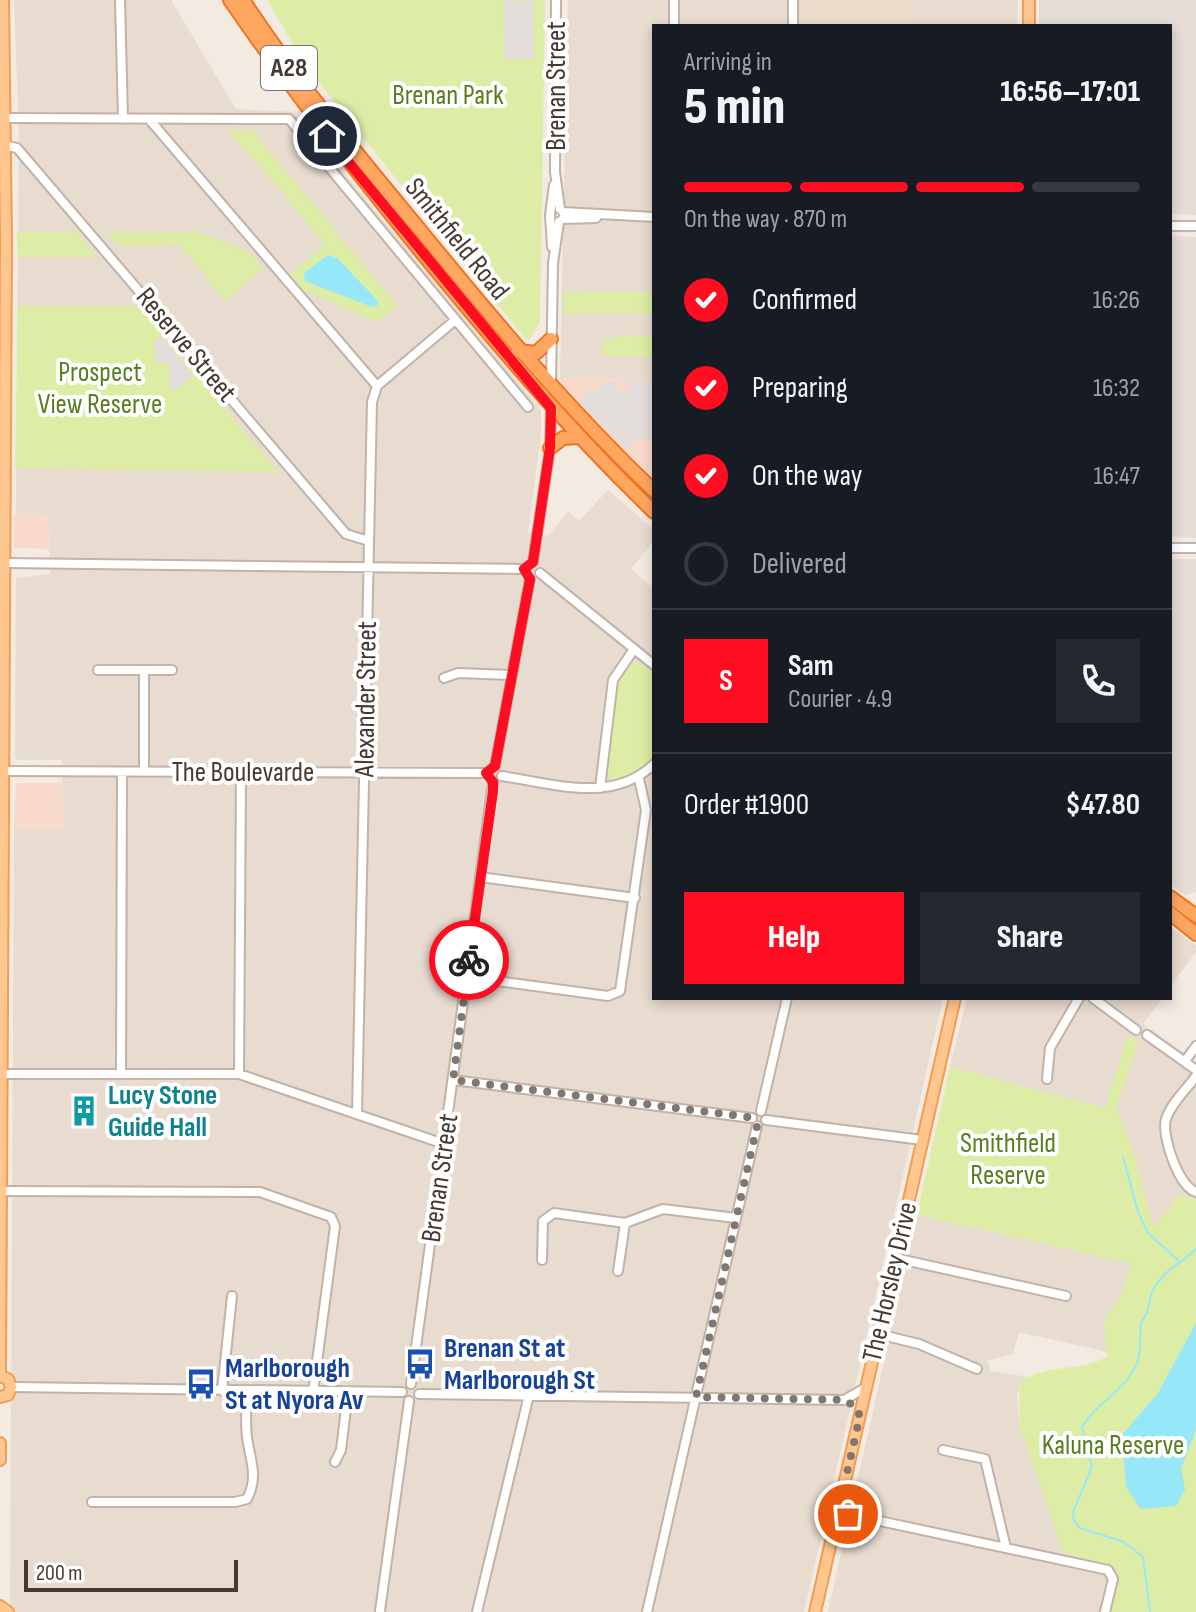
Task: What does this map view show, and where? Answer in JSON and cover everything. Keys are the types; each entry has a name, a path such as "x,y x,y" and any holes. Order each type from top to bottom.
{"highway":[{"name":"Smithfield Road","path":"228,0 327,136 551,408 652,510"},
{"name":"Smithfield Road","path":"243,0 285,63 339,133 518,351 565,404 652,489"},
{"path":"252,0 339,133"},
{"path":"518,351 536,353 551,339"},
{"path":"565,404 588,418 623,453"},
{"path":"550,448 563,438 578,437"},
{"path":"1172,898 1196,916"},
{"path":"1172,915 1196,934"}],"main road":[{"path":"1029,0 1029,24"},
{"path":"0,1397 8,1395 11,1387 8,1379 0,1374 5,563 2,8"},
{"name":"The Horsley Drive","path":"815,1612 955,1000"},
{"path":"0,1443 0,1460"},
{"path":"0,1606 8,1612"}],"street":[{"path":"120,0 123,119"},
{"name":"Brenan Street","path":"533,562 550,448 553,263 558,215 555,172 556,0"},
{"path":"674,0 674,24"},
{"path":"793,0 793,24"},
{"path":"4,118 289,119 528,407"},
{"path":"149,119 377,386 454,321"},
{"name":"Reserve Street","path":"4,145 17,148 346,534 369,541"},
{"path":"558,215 652,217"},
{"path":"1172,226 1196,226"},
{"name":"Alexander Street","path":"357,1113 372,402 377,386"},
{"path":"1172,548 1196,548"},
{"path":"5,563 524,569 533,562 538,565 540,573 652,663"},
{"path":"524,569 530,579 495,766 486,773 493,782 502,776 600,788 625,785 639,779 652,766"},
{"path":"530,579 540,573"},
{"path":"600,788 613,680 634,649"},
{"path":"98,670 172,670"},
{"path":"144,670 144,772"},
{"path":"444,678 458,673 511,675"},
{"path":"495,766 502,776"},
{"name":"The Boulevarde","path":"2,771 486,773"},
{"path":"121,1074 122,772"},
{"path":"239,1074 241,773"},
{"path":"467,977 615,995 623,986 646,810 639,779"},
{"name":"Brenan Street","path":"411,1384 493,782"},
{"path":"480,877 635,898"},
{"path":"764,1116 787,1000"},
{"path":"1047,1079 1050,1048 1078,1000"},
{"path":"1096,1000 1136,1030"},
{"path":"1147,1035 1185,1061 1196,1073 1170,1111 1165,1125 1181,1180 1196,1192"},
{"path":"1185,1061 1196,1046"},
{"path":"2,1074 239,1074 444,1144"},
{"path":"453,1080 754,1122 764,1116 922,1140"},
{"path":"647,1612 736,1218 754,1122"},
{"path":"1,1191 260,1192 331,1217 335,1226 313,1392"},
{"path":"542,1260 543,1221 551,1214 625,1223 663,1209 736,1218"},
{"path":"618,1271 625,1223"},
{"path":"895,1258 1066,1296"},
{"path":"222,1391 232,1296"},
{"path":"878,1334 919,1344 977,1369"},
{"path":"11,1387 402,1392 411,1384 418,1387 419,1394"},
{"path":"844,1400 867,1387"},
{"path":"92,1502 235,1502 247,1499 254,1485 254,1464 247,1436 246,1391"},
{"path":"335,1462 341,1450 348,1392"},
{"path":"380,1612 409,1401 402,1392"},
{"path":"409,1401 419,1394 844,1400 855,1406 860,1416"},
{"path":"477,1612 529,1395"},
{"path":"943,1450 985,1459 1006,1548"},
{"path":"838,1512 1112,1573 1105,1612"}],"shaded area":[{"path":"14,0 171,0 236,109 293,112 541,410 541,433 528,533 548,536 568,511 579,521 608,490 652,528 652,543 631,569 652,587 652,1000 943,1000 804,1612 10,1612 14,830 63,829 62,760 18,760 15,757 16,578 50,574 49,515 16,514 19,131"},
{"path":"568,0 1018,0 1017,24 652,24 652,379 560,378"},
{"path":"804,0 911,0 910,24 803,24"},
{"path":"1039,0 1196,0 1196,215 1172,214 1172,24 1039,24"},
{"path":"503,1 533,1 534,58 505,60"},
{"path":"1172,236 1196,237 1196,538 1172,537"},
{"path":"161,336 193,375 178,389 169,389 170,363 155,362 155,341"},
{"path":"560,378 652,379 652,477 563,389"},
{"path":"611,380 620,390 617,394 631,389 620,380 652,381 652,419 646,426 652,424 652,442 646,436 626,448 579,401 592,387 596,391"},
{"path":"14,514 49,515 49,549 14,548"},
{"path":"1172,559 1196,559 1196,891 1186,896 1172,886"},
{"path":"16,783 62,783 63,830 14,830"},
{"path":"1172,928 1196,946 1196,952 1172,984"},
{"path":"967,1000 1161,1000 1143,1024 1196,1061 1196,1200 1180,1194 1153,1228 1136,1160 1119,1122 1105,1108 950,1067"},
{"path":"917,1215 1131,1263 1121,1297 1103,1322 1108,1352 1019,1332 1013,1354 987,1361 991,1371 1028,1377 1020,1383 1017,1396 1020,1427 1118,1571 1106,1612 828,1612"}],"green space":[{"name":"Brenan Park","path":"267,0 545,0 540,322 528,342 305,65"},
{"path":"228,130 252,130 397,305 377,322 301,289 289,275 325,244"},
{"path":"17,232 77,232 97,257 18,257"},
{"path":"199,232 249,252 263,269 226,301 179,245 117,246 106,233"},
{"path":"564,291 652,292 652,314 563,313"},
{"name":"Prospect View Reserve","path":"18,306 138,306 279,472 15,468"},
{"path":"618,335 652,336 652,357 603,356 603,338 617,338"},
{"path":"639,662 652,672 652,759 630,777 613,780 605,772 617,681 626,666"},
{"path":"1128,1035 1139,1041 1116,1107 1136,1159 1153,1227 1181,1194 1196,1200 1196,1612 1107,1612 1118,1571 1063,1552 1020,1427 1019,1383 1042,1372 1086,1365 1108,1356 1103,1322 1121,1297 1130,1263 917,1215 950,1067 1105,1108"}],"water":[{"path":"328,255 337,258 378,301 377,306 372,307 305,281 304,273"},
{"path":"1196,1323 1196,1429 1181,1469 1185,1490 1176,1506 1141,1509 1126,1487 1122,1435 1158,1393"}],"waterway":[{"path":"1123,1157 1138,1212 1148,1233 1179,1261"},
{"path":"1150,1612 1143,1557 1124,1542 1080,1528 1074,1521 1073,1512 1092,1467 1082,1427 1134,1370 1139,1356 1141,1322 1154,1288 1168,1271 1196,1249"}],"way so far":[{"path":"469,960 453,1080 752,1118 757,1126 696,1397 844,1400 855,1406 860,1416 838,1512 848,1514"}],"place":[{"name":"Lucy Stone Guide Hall","path":"84,1111"},
{"name":"Brenan St at Marlborough St","path":"420,1364"},
{"name":"Marlborough St at Nyora Av","path":"201,1384"}],"route":[{"path":"327,136 551,408 550,448 533,562 524,569 530,579 495,766 486,773 488,780 493,782 493,791 469,960"}],"park label":[{"name":"Smithfield Reserve","path":"1008,1159"},
{"name":"Kaluna Reserve","path":"1113,1445"}]}
